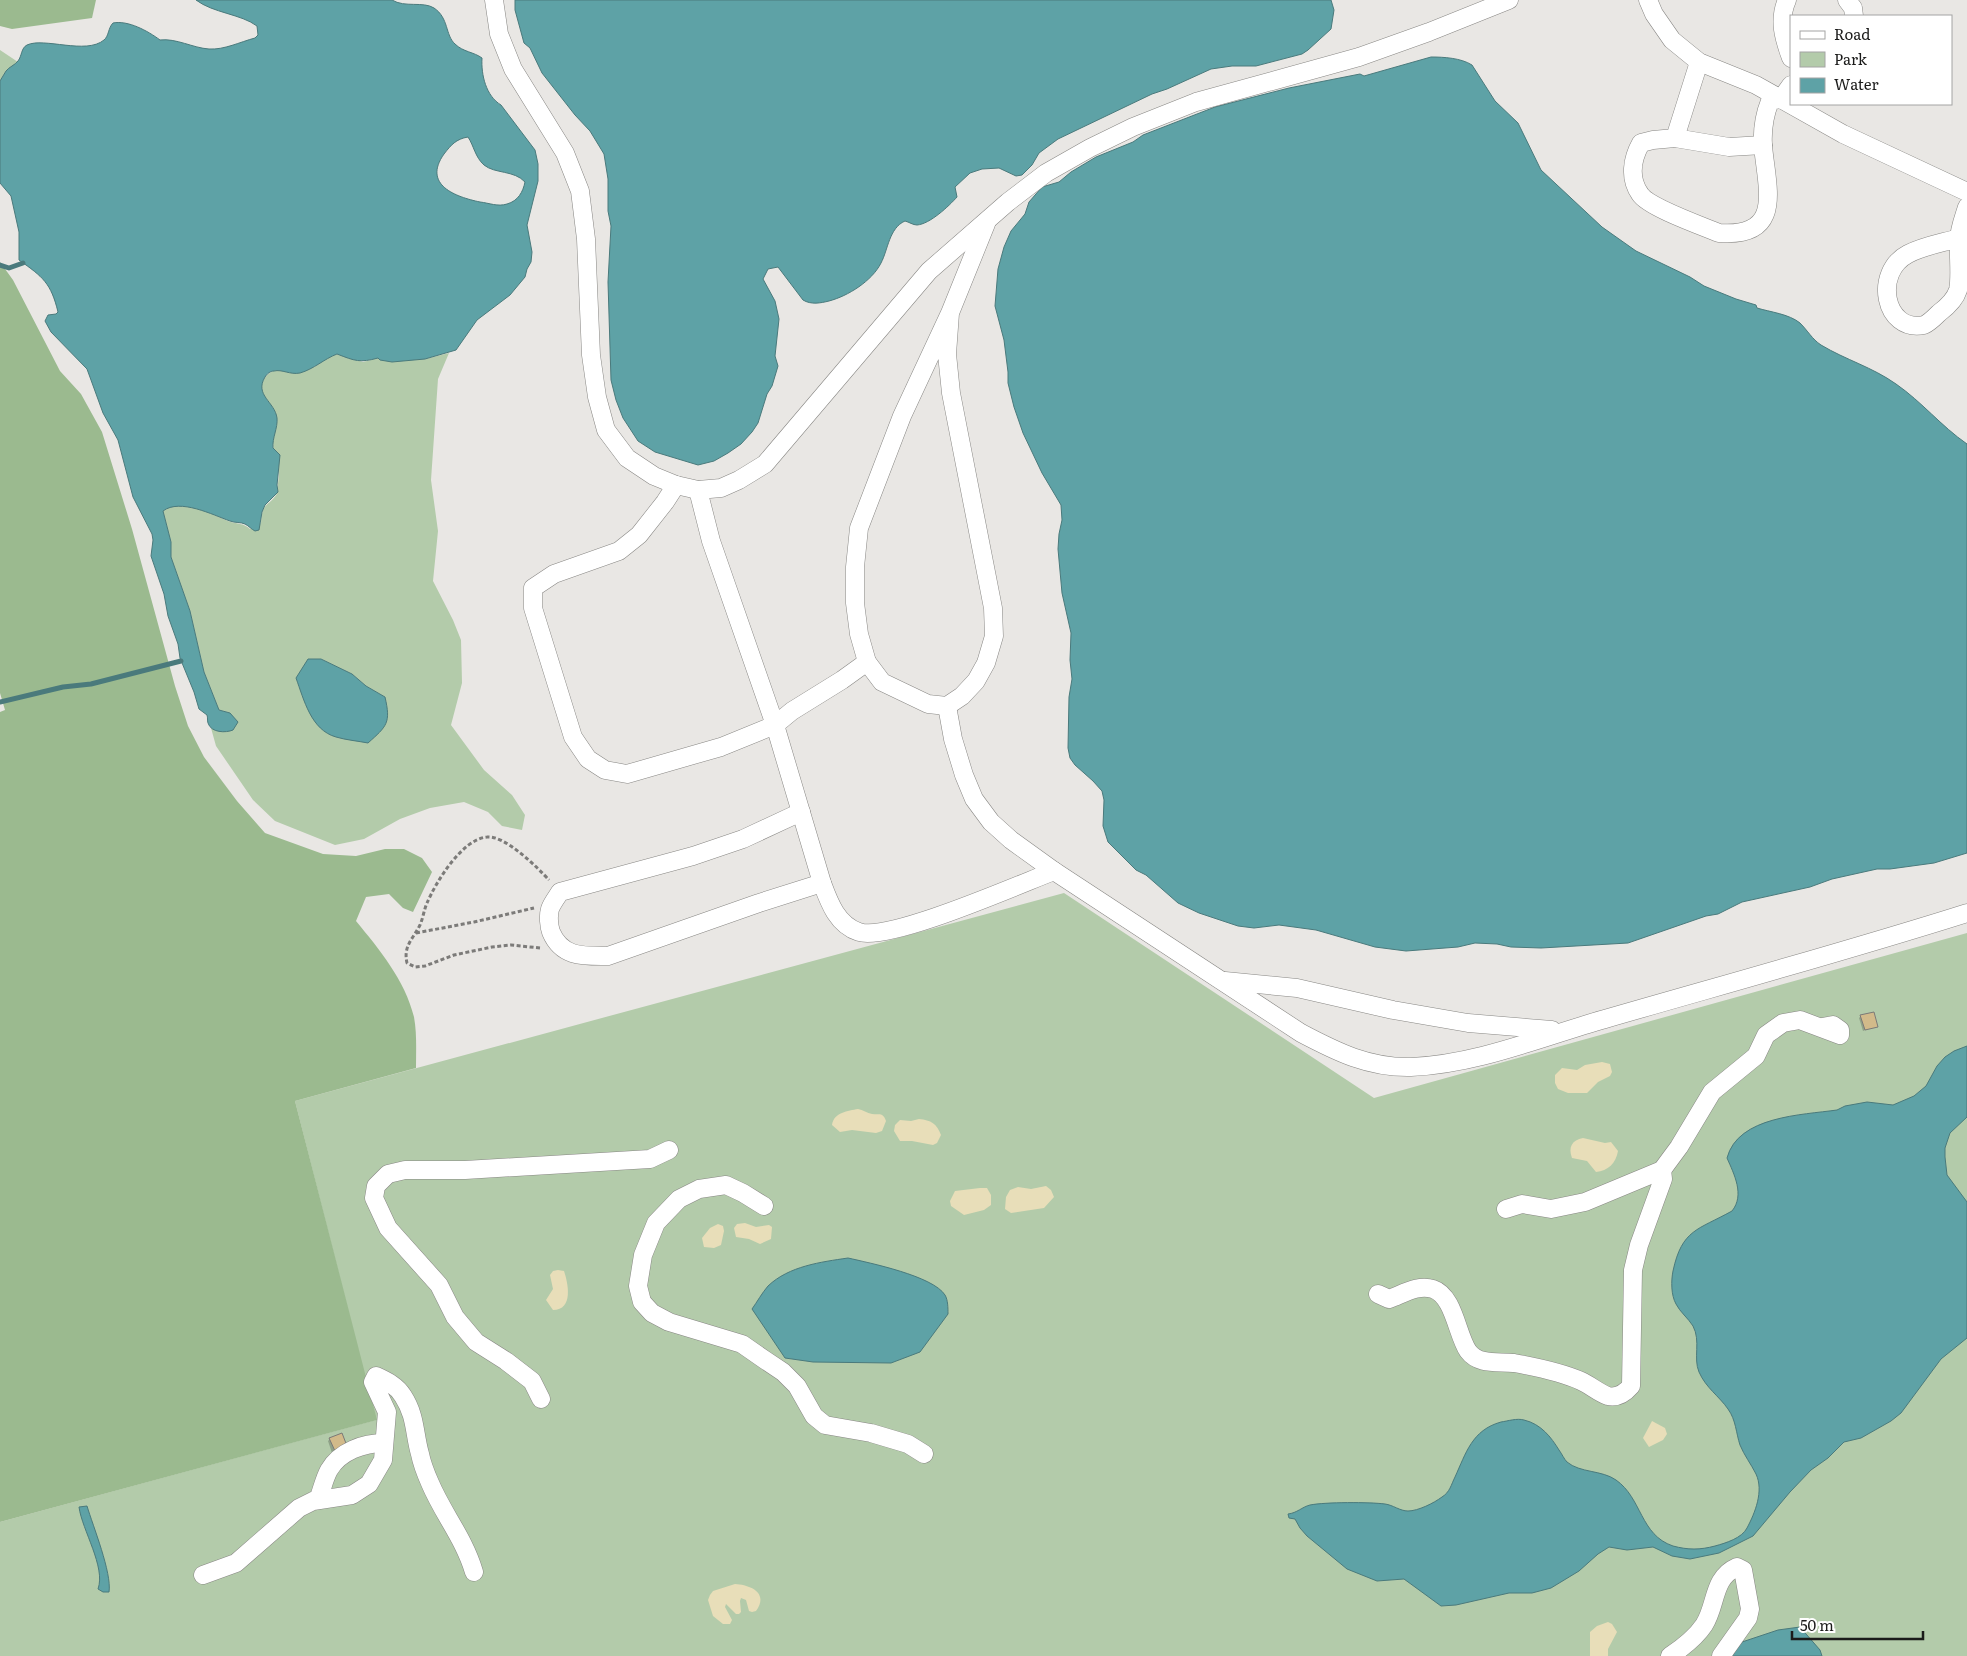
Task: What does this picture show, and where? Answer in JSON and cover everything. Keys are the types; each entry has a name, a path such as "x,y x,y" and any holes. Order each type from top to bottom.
{"lane":[{"path":"494,0 499,34 513,70 565,153 580,191 586,239 591,355 597,397 606,430 627,458 654,476 676,485 698,490 721,488 739,480 765,464 929,271 1008,202 1046,173 1133,126 1205,99 1359,57 1509,0"},
{"path":"1648,0 1654,14 1672,40 1699,62 1756,85 1786,92"},
{"path":"1787,0 1782,10 1782,24 1784,41 1790,56"},
{"path":"1847,0 1853,8 1854,15"},
{"path":"1675,138 1699,62"},
{"path":"1763,145 1729,147 1675,138 1653,140 1641,143 1635,154 1632,169 1640,195 1655,206 1719,233 1728,234 1753,229 1761,223 1768,195 1763,145 1764,117 1770,101 1786,92"},
{"path":"1804,105 1843,134 1967,192"},
{"path":"1959,238 1912,252 1894,264 1886,282 1888,300 1895,316 1906,324 1925,325 1950,304 1958,290 1959,238 1967,207"},
{"path":"950,313 947,354 951,393 993,608 994,636 986,663 976,681 962,696 947,706 928,704 882,682 867,662 859,634 855,603 855,567 859,528 902,416 950,313 987,222"},
{"path":"676,485 639,535 619,551 554,574 533,588 533,608 573,737 588,759 605,770 627,774 721,747 775,725 792,710 842,680 867,662"},
{"path":"698,490 714,550 775,725 822,883 831,908 845,924 859,932 875,934 954,910 1054,871"},
{"path":"947,706 953,739 974,799 991,822 1012,840 1054,871 1301,1033 1339,1053 1366,1062 1409,1067 1451,1064 1489,1055 1563,1031 1888,938 1967,913"},
{"path":"801,812 743,839 556,898 550,910 549,926 556,943 572,953 586,956 608,956 822,883"},
{"path":"1223,981 1297,988 1393,1010 1468,1023 1563,1031"},
{"path":"1506,1209 1522,1204 1551,1208 1585,1202 1662,1170 1679,1147 1712,1092 1756,1056 1766,1035 1782,1023 1800,1020 1822,1027"},
{"path":"542,1400 532,1382 506,1361 476,1342 460,1325 439,1285 388,1228 374,1198 376,1186 388,1174 405,1170 465,1170 650,1159 669,1150"},
{"path":"1378,1294 1389,1299 1419,1287 1434,1289 1443,1298 1453,1315 1468,1352 1482,1361 1497,1364 1512,1363 1538,1368 1580,1381 1608,1396 1618,1396 1626,1392 1631,1386 1633,1270 1654,1199 1663,1179 1662,1170"},
{"path":"764,1206 744,1192 726,1185 699,1189 679,1199 656,1223 643,1255 638,1286 642,1302 652,1312 669,1322 742,1344 783,1372 796,1386 814,1416 826,1425 871,1432 908,1444 924,1454"},
{"path":"203,1575 236,1563 299,1508 313,1501 352,1495 369,1484 383,1460 387,1412 373,1382 376,1376 390,1382 402,1395 411,1411 420,1454 430,1484 469,1554 474,1572"},
{"path":"318,1500 329,1470 338,1458 362,1445 384,1443"},
{"path":"1670,1656 1703,1627 1712,1612 1715,1594 1720,1582 1728,1571 1737,1567 1743,1570 1750,1609 1748,1618 1721,1656"}],"path":[{"path":"415,934 474,922 556,898 546,877 510,845 498,839 488,837 469,845 445,871 427,902 415,934 408,943 405,954 407,963 415,966 425,966 454,955 510,945 545,949"}],"green space":[{"path":"0,0 96,0 92,18 12,29 0,26"},
{"path":"0,50 18,62 6,71 0,81"},
{"path":"0,262 13,280 60,371 81,394 102,432 132,529 175,686 188,726 204,757 237,801 265,833 323,854 356,856 385,849 404,849 422,858 432,872 413,912 403,908 389,894 366,897 356,921 398,978 410,1003 416,1029 416,1068 295,1101 377,1420 0,1522 0,712 5,710 0,693"},
{"path":"449,353 438,379 431,480 438,531 433,581 461,640 462,683 451,725 484,770 512,795 525,815 522,830 502,826 488,812 464,802 430,808 400,819 364,839 335,845 275,821 253,800 216,746 211,728 220,732 230,713 219,710 204,672 190,611 171,557 171,542 163,511 170,507 178,506 196,508 250,529 261,523 265,507 278,492 279,469 273,444 276,417 261,391 264,379 272,371 314,367 329,357 338,354 363,362 378,358 425,359","holes":["321,659 352,674 366,686 385,697 347,739 336,737"]},
{"path":"1064,893 1374,1098 1967,933 1967,1656 0,1656 0,1522 376,1420 295,1101"}],"sand":[{"path":"1602,1062 1610,1064 1612,1072 1610,1076 1598,1082 1587,1093 1568,1093 1558,1089 1555,1083 1555,1075 1562,1068 1577,1070 1585,1065"},
{"path":"858,1109 870,1114 884,1116 886,1121 882,1131 876,1133 852,1130 840,1132 832,1125 838,1115"},
{"path":"900,1120 911,1121 927,1120 938,1128 941,1135 937,1143 933,1145 900,1141 894,1131 895,1125"},
{"path":"1583,1138 1605,1143 1611,1142 1618,1151 1611,1166 1596,1172 1587,1161 1572,1158 1570,1151 1572,1145 1576,1140"},
{"path":"1046,1186 1051,1190 1054,1197 1044,1208 1011,1213 1005,1209 1006,1197 1010,1190 1018,1187 1031,1189"},
{"path":"987,1188 991,1195 991,1205 984,1210 964,1215 951,1206 950,1201 955,1191"},
{"path":"745,1223 756,1227 769,1225 772,1227 771,1239 760,1244 749,1239 736,1237 734,1228 737,1224"},
{"path":"718,1224 723,1226 724,1231 721,1245 714,1248 704,1247 702,1238 710,1228"},
{"path":"553,1271 564,1271 568,1295 564,1306 553,1310 546,1300 553,1289 550,1275"},
{"path":"1652,1421 1665,1428 1667,1434 1663,1440 1649,1447 1643,1438"},
{"path":"735,1584 747,1586 756,1591 760,1599 759,1605 756,1611 749,1611 746,1600 741,1598 741,1612 736,1614 726,1604 725,1607 732,1620 730,1624 723,1624 713,1616 708,1600 713,1591"},
{"path":"1608,1622 1612,1624 1617,1632 1608,1649 1608,1656 1590,1656 1590,1632 1597,1626"}],"water":[{"path":"196,0 392,0 402,4 430,6 439,12 445,21 455,44 461,49 482,58 482,71 488,91 535,150 538,164 538,181 527,225 532,252 531,262 525,277 510,295 477,320 456,350 425,359 392,362 378,358 358,360 337,354 300,373 270,372 262,383 262,389 263,394 273,407 277,418 273,448 280,455 278,492 265,505 259,530 255,531 243,523 232,522 187,507 170,507 163,511 171,542 171,557 190,611 204,672 219,710 230,713 238,722 233,730 227,732 212,729 208,723 207,715 199,709 180,658 164,594 151,556 152,534 133,497 118,440 103,413 87,369 51,332 45,321 48,315 58,312 55,302 49,287 40,276 19,260 19,232 11,196 0,183 0,81 7,70 18,61 25,46 34,43 76,46 96,44 106,38 113,23 119,22 138,27 160,40 172,40 209,49 232,45 255,38 258,35 257,26 250,22","holes":["468,137 484,165 488,168 521,178 525,182 521,193 514,201 500,205 471,200 452,193 439,181 437,174 438,165 444,154 457,141"]},
{"path":"515,0 1331,0 1334,10 1331,29 1302,54 1256,66 1232,66 1211,69 1152,94 1058,139 1039,153 1032,165 1022,175 1016,176 999,168 982,169 970,173 955,187 957,197 939,214 922,224 916,225 905,221 900,224 892,234 881,263 872,276 859,287 836,299 813,303 806,302 778,267 768,269 763,279 775,301 779,319 775,356 778,366 772,386 767,394 758,423 741,444 714,461 698,465 655,452 638,441 623,418 611,380 608,282 611,226 608,211 608,179 604,154 590,131 542,73 530,48 524,43 515,10"},
{"path":"1431,57 1458,59 1472,65 1495,101 1518,123 1541,170 1602,227 1636,251 1690,277 1704,286 1756,305 1757,308 1785,315 1796,320 1821,345 1896,384 1967,444 1967,853 1934,863 1877,869 1832,879 1810,887 1742,902 1718,914 1706,916 1628,943 1541,948 1475,943 1458,947 1406,951 1375,947 1316,930 1279,925 1254,928 1238,926 1199,913 1178,903 1146,875 1136,870 1108,842 1103,826 1104,800 1102,791 1075,765 1070,758 1068,748 1069,697 1072,679 1070,660 1071,633 1062,593 1058,549 1062,520 1061,505 1042,473 1023,433 1008,383 1004,340 995,306 998,269 1004,247 1011,231 1025,214 1029,202 1042,187 1059,182 1071,172 1096,157 1133,142 1143,135 1215,107 1289,88 1360,74 1364,76"},
{"path":"308,659 321,659 352,674 366,686 385,697 388,713 386,723 380,732 368,743 336,737 320,728 314,721 296,678"},
{"path":"1967,1046 1967,1117 1950,1133 1945,1148 1945,1157 1947,1175 1967,1202 1967,1338 1941,1359 1901,1413 1861,1438 1844,1442 1828,1458 1811,1470 1753,1536 1719,1553 1690,1559 1672,1556 1653,1547 1627,1550 1609,1547 1579,1571 1551,1588 1532,1593 1509,1593 1456,1605 1441,1606 1404,1579 1377,1581 1347,1569 1307,1536 1295,1519 1289,1518 1288,1514 1317,1504 1378,1503 1408,1511 1426,1506 1449,1491 1467,1451 1483,1431 1501,1422 1518,1419 1530,1422 1545,1432 1553,1440 1566,1461 1572,1466 1616,1480 1625,1488 1647,1525 1662,1541 1673,1546 1699,1549 1729,1542 1738,1537 1745,1532 1758,1502 1758,1481 1740,1445 1731,1413 1705,1383 1699,1372 1697,1367 1697,1343 1693,1326 1674,1300 1672,1275 1681,1247 1693,1232 1732,1211 1736,1205 1738,1198 1737,1184 1727,1158 1733,1144 1744,1133 1773,1120 1790,1116 1837,1110 1845,1106 1867,1102 1893,1105 1914,1096 1926,1086 1937,1066 1945,1057"},
{"path":"848,1258 915,1276 938,1288 945,1295 948,1314 920,1352 891,1363 813,1362 785,1358 752,1309 768,1286 776,1279 795,1269"},
{"path":"87,1506 108,1573 109,1592 103,1592 98,1589 100,1580 99,1570 79,1507"},
{"path":"1800,1627 1820,1650 1822,1656 1732,1656 1742,1642 1778,1630"}],"building":[{"path":"1874,1012 1878,1027 1865,1030 1860,1015"},
{"path":"342,1433 347,1446 335,1451 329,1438"}],"waterway":[{"path":"0,265 9,268 23,263"},
{"path":"0,702 63,687 91,684 181,661"}]}
